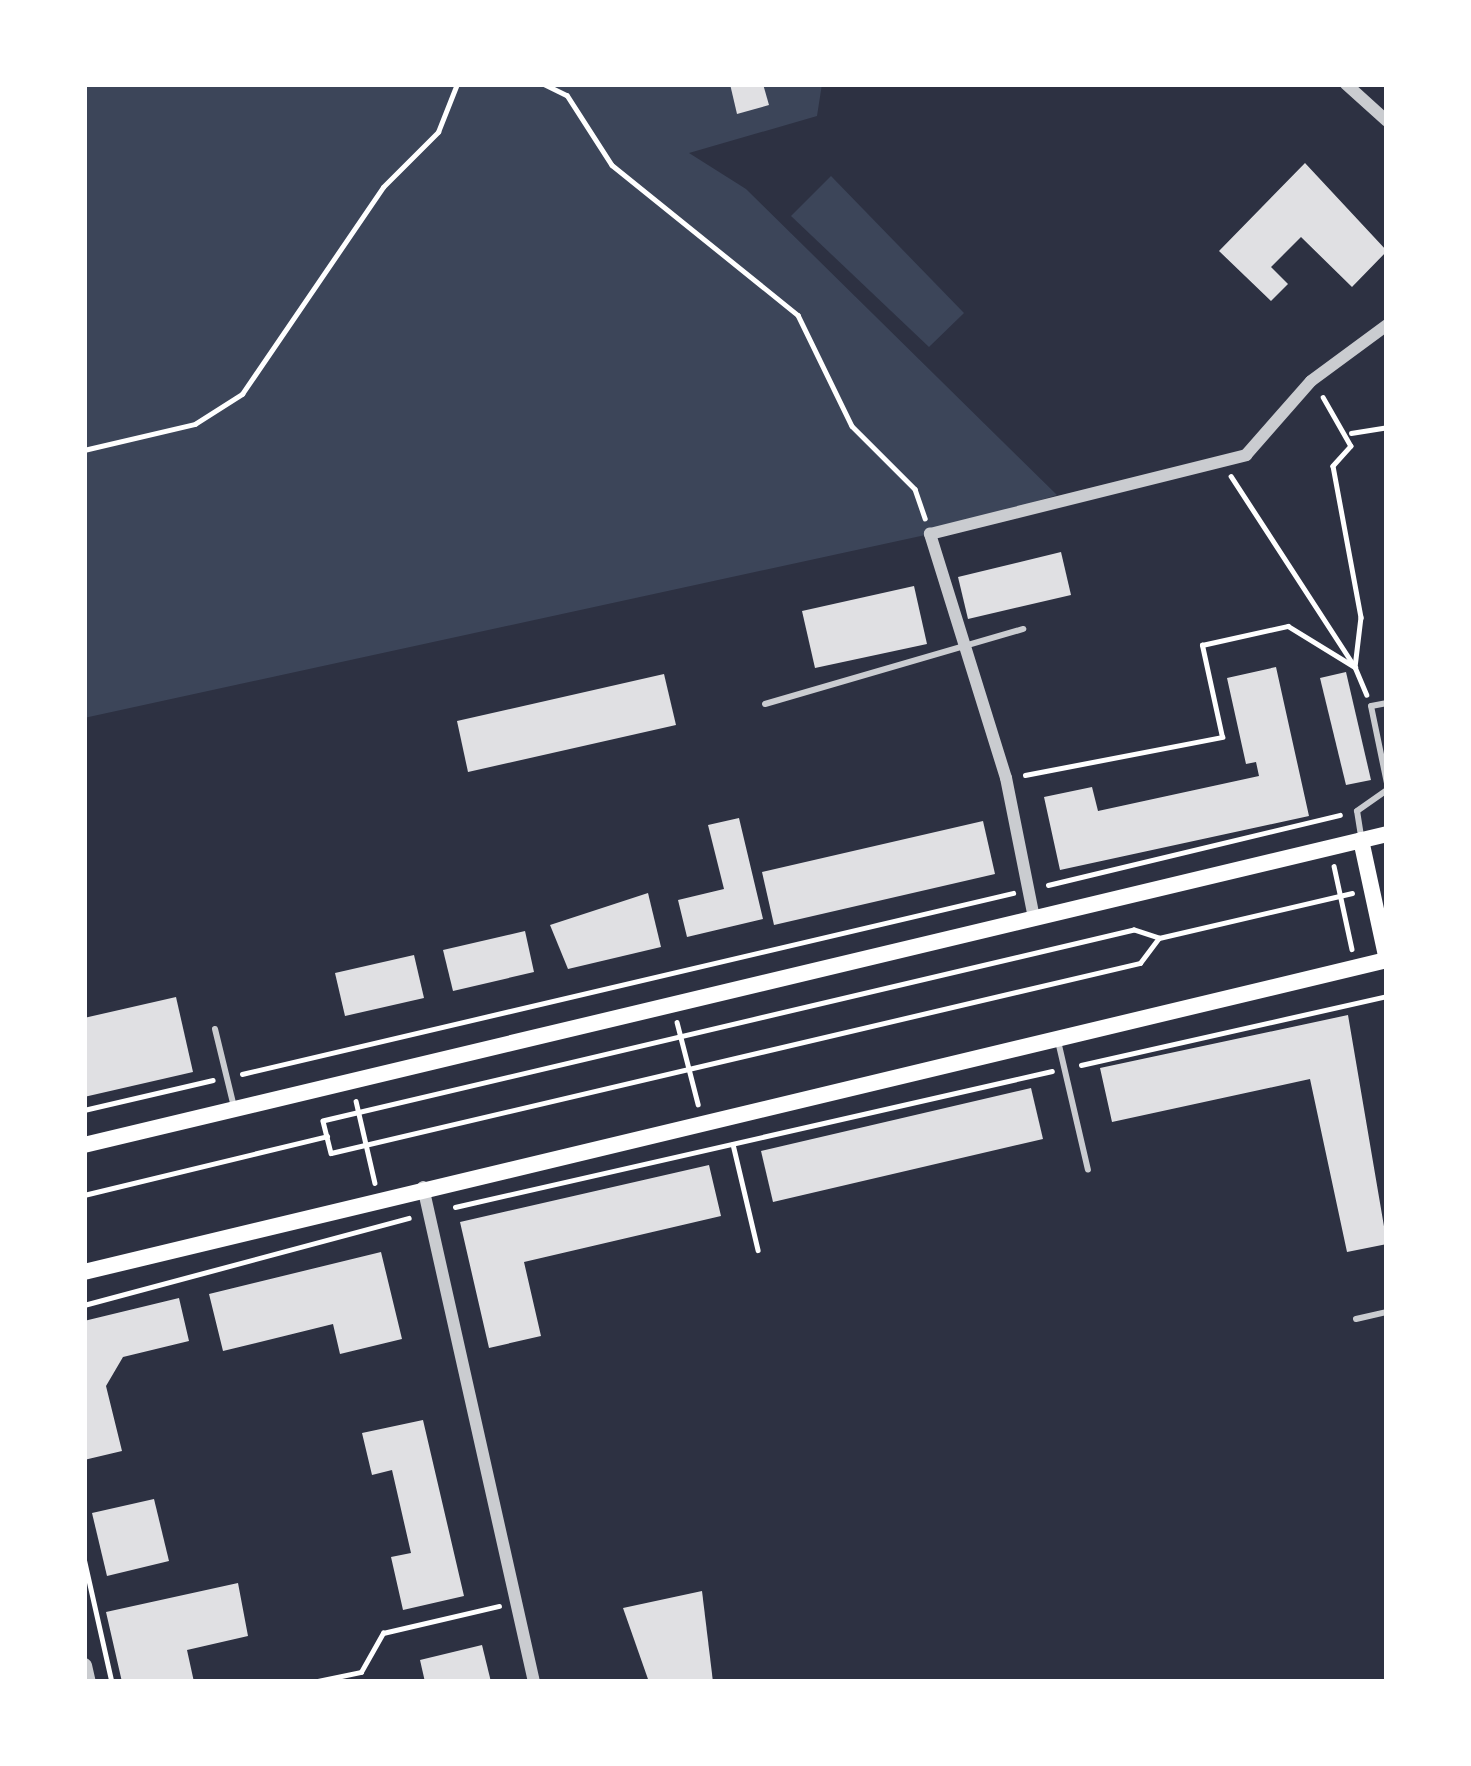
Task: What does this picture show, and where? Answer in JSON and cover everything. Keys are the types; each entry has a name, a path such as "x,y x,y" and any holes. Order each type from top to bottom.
{"main road":[{"path":"84,1145 674,1010 1387,834"},
{"path":"84,1272 423,1187 1387,960 1361,840"}],"street":[{"path":"1346,84 1387,122"},
{"path":"1034,918 1006,778 931,534 1246,455 1311,382 1387,325"},
{"path":"423,1187 534,1682"},
{"path":"84,1665 88,1682"}],"lane":[{"path":"765,704 1023,629"},
{"path":"1361,840 1357,812 1387,786 1371,706 1387,703"},
{"path":"215,1029 235,1110"},
{"path":"1057,1038 1088,1170"},
{"path":"1356,1319 1387,1312"}],"path":[{"path":"84,450 195,424 242,394 383,187 400,182 438,132 457,84"},
{"path":"544,84 567,95 612,165 798,315 852,426 915,489 931,534"},
{"path":"1311,382 1348,433"},
{"path":"1348,433 1387,427"},
{"path":"1348,433 1333,466 1361,616 1355,667"},
{"path":"1221,460 1355,667 1371,706"},
{"path":"1006,778 1222,737 1202,645 1288,626 1355,667"},
{"path":"84,1110 1357,812"},
{"path":"1332,860 1352,948"},
{"path":"1159,938 1140,963 331,1153 323,1120 1134,930 1159,938 1372,889"},
{"path":"84,1305 429,1213 1387,996"},
{"path":"674,1010 703,1121"},
{"path":"352,1084 384,1225"},
{"path":"84,1195 327,1136"},
{"path":"733,1144 758,1250"},
{"path":"84,1558 112,1682"},
{"path":"313,1682 361,1672 383,1633 517,1602"}],"shaded area":[{"path":"84,84 822,84 817,116 689,153 746,189 1057,495 930,534 84,718"},
{"path":"831,176 964,313 929,347 791,216"}],"building":[{"path":"730,84 763,84 769,105 737,114"},
{"path":"1305,163 1387,251 1352,287 1301,237 1271,267 1288,284 1271,301 1219,251"},
{"path":"1061,552 1071,595 968,619 958,577"},
{"path":"914,586 927,644 815,668 802,611"},
{"path":"1276,667 1309,816 1060,870 1044,797 1092,787 1098,811 1259,776 1256,762 1246,764 1227,678"},
{"path":"1346,672 1371,780 1346,785 1320,678"},
{"path":"664,674 676,725 468,772 457,721"},
{"path":"739,818 763,919 687,937 678,900 724,889 708,825"},
{"path":"983,821 995,874 774,925 762,872"},
{"path":"648,893 661,947 568,969 550,925"},
{"path":"525,931 534,972 453,991 443,950"},
{"path":"414,955 424,998 345,1016 335,973"},
{"path":"176,997 193,1072 84,1097 84,1018"},
{"path":"1348,1015 1387,1244 1347,1252 1310,1079 1112,1122 1100,1068"},
{"path":"1031,1088 1043,1139 773,1202 761,1151"},
{"path":"709,1165 721,1216 524,1262 541,1336 489,1348 460,1222"},
{"path":"381,1252 402,1339 340,1354 333,1324 223,1351 209,1294"},
{"path":"179,1298 189,1341 123,1357 106,1386 122,1451 84,1460 84,1321"},
{"path":"423,1420 464,1596 403,1610 391,1557 411,1553 392,1470 372,1475 362,1433"},
{"path":"154,1499 169,1561 107,1576 92,1513"},
{"path":"238,1583 248,1636 187,1650 194,1682 122,1682 106,1612"},
{"path":"702,1591 713,1682 649,1682 623,1608"},
{"path":"482,1645 491,1682 425,1682 420,1660"}]}
